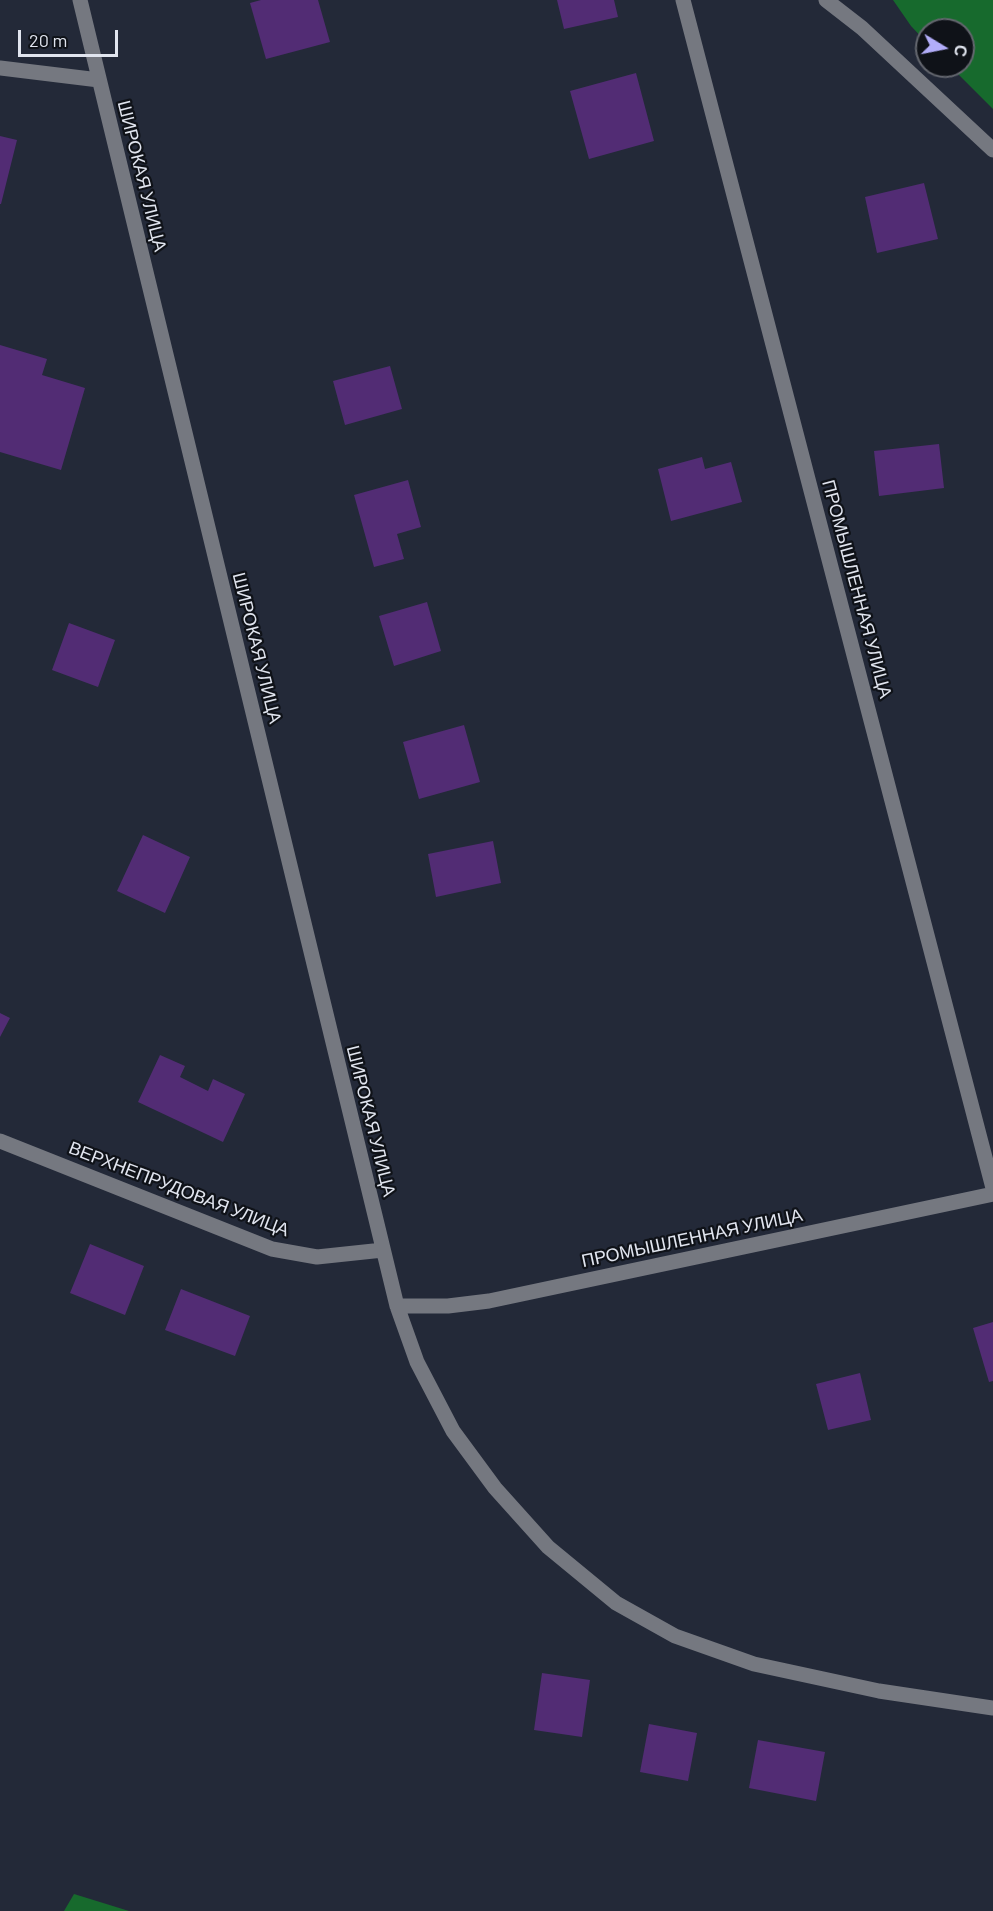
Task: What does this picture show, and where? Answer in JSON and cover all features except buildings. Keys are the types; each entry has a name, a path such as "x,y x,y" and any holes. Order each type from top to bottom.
{"street":[{"name":"ШИРОКАЯ УЛИЦА","path":"80,0 397,1306"},
{"name":"ПРОМЫШЛЕННАЯ УЛИЦА","path":"683,0 993,1188"},
{"path":"826,0 862,28 993,150"},
{"path":"0,68 99,80"},
{"name":"ВЕРХНЕПРУДОВАЯ УЛИЦА","path":"0,1141 272,1249 317,1257 383,1250"},
{"name":"ПРОМЫШЛЕННАЯ УЛИЦА","path":"397,1306 448,1306 489,1301 993,1194"},
{"path":"397,1306 417,1362 453,1431 481,1469 548,1547 616,1603 675,1636 754,1664 879,1691 993,1708"}],"green space":[{"path":"893,0 993,0 993,109 962,78 975,78 975,18 915,18 915,30"},
{"path":"74,1894 129,1911 64,1911"}]}
